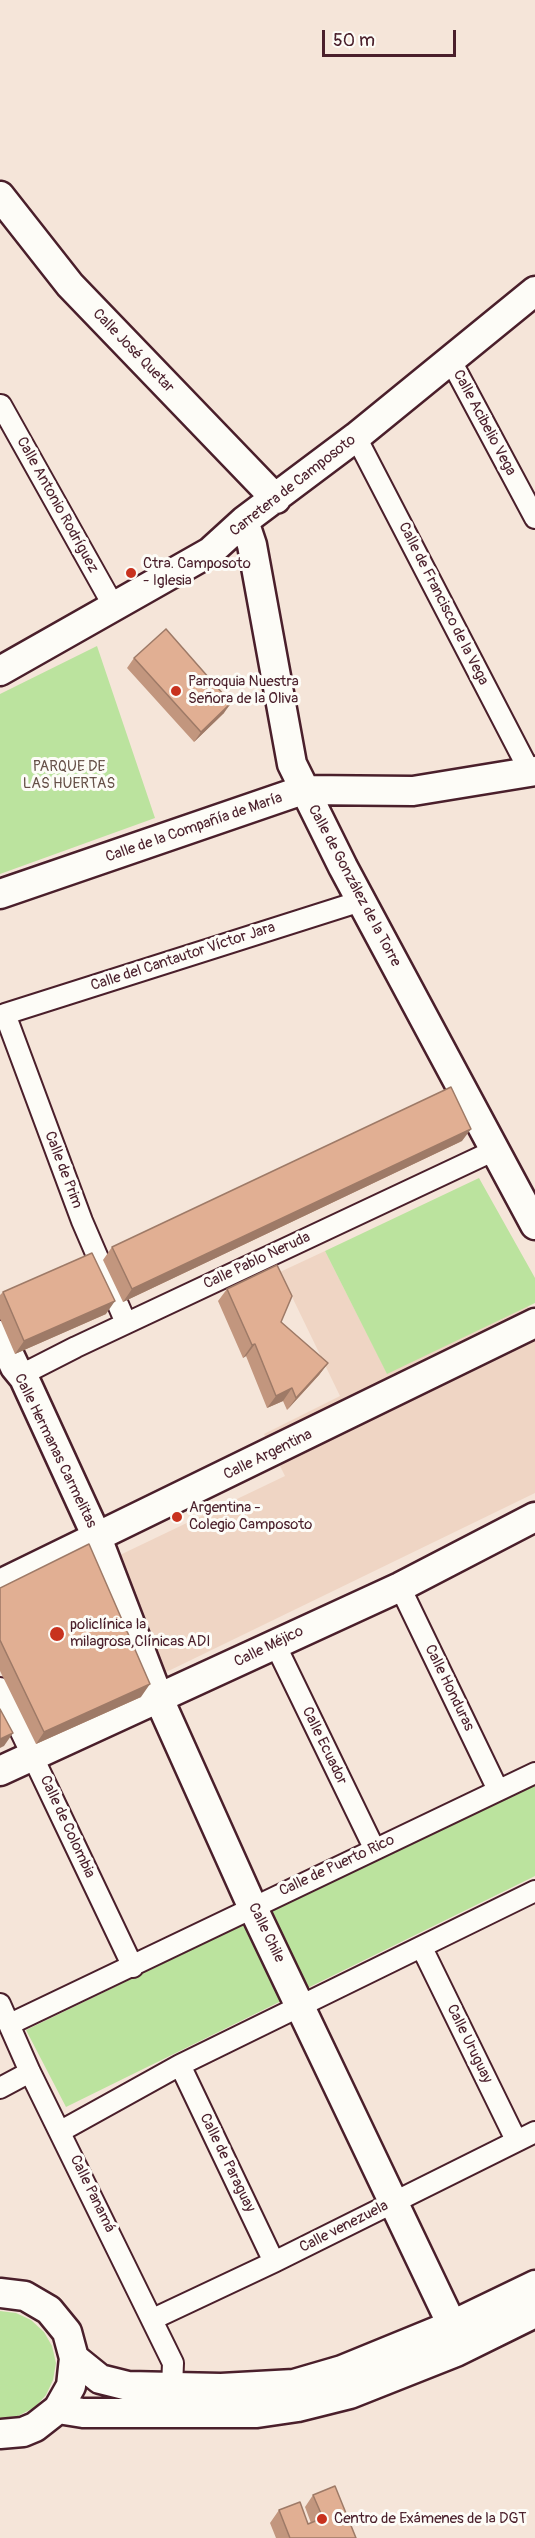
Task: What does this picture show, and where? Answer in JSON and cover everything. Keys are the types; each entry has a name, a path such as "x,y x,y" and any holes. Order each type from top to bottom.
{"street":[{"name":"Calle José Quetar","path":"0,196 69,285 276,499"},
{"name":"Carretera de Camposoto","path":"0,671 210,552 244,521 356,437 535,291"},
{"name":"Calle Acibelio Vega","path":"450,359 535,518"},
{"name":"Calle Antonio Rodríguez","path":"1,405 114,605"},
{"name":"Calle de Francisco de la Vega","path":"356,437 532,772"},
{"name":"Calle de González de la Torre","path":"244,521 252,545 292,764 303,790 361,901 535,1224"},
{"name":"Calle de la Compañía de María","path":"0,894 303,790 413,791 532,772"},
{"name":"Calle del Cantautor Víctor Jara","path":"5,1014 361,901"},
{"name":"Calle de Prim","path":"5,1014 78,1212 126,1323"},
{"name":"Calle Pablo Neruda","path":"24,1378 30,1371 126,1323 495,1150"},
{"name":"Calle Argentina","path":"0,1584 96,1535 257,1460 535,1323"},
{"name":"Calle Hermanas Carmelitas","path":"0,1335 15,1368 24,1378 96,1535"},
{"name":"Calle Méjico","path":"0,1772 400,1587 535,1518"},
{"name":"Calle Chile","path":"96,1535 159,1700 252,1906 452,2325"},
{"name":"Calle Honduras","path":"400,1587 498,1790"},
{"name":"Calle Ecuador","path":"275,1644 374,1848"},
{"name":"Calle de Colombia","path":"0,1688 133,1967"},
{"name":"Calle de Puerto Rico","path":"10,2024 133,1967 252,1906 535,1773"},
{"path":"61,2131 180,2065 535,1891"},
{"name":"Calle Uruguay","path":"422,1948 516,2140"},
{"name":"Calle Panamá","path":"0,2004 30,2072 173,2362 172,2387"},
{"name":"Calle de Paraguay","path":"180,2065 274,2262"},
{"path":"0,2088 30,2072"},
{"name":"Calle venezuela","path":"153,2319 274,2262 535,2132"},
{"path":"74,2358 100,2379 128,2386 232,2388 294,2384 342,2370 452,2325 535,2285"},
{"path":"0,2293 25,2296 49,2310 67,2332 74,2358 71,2386 58,2409 35,2427 23,2432 0,2434"},
{"path":"58,2409 83,2413 257,2414 298,2407 372,2385 456,2352 535,2313"}],"shaded area":[{"path":"325,1251 387,1373 528,1306 535,1319 535,1493 156,1677 99,1565 285,1476 264,1434 340,1396 280,1272"}],"green space":[{"name":"PARQUE DE LAS HUERTAS","path":"97,646 155,818 0,874 0,694"},
{"path":"479,1178 535,1278 535,1303 387,1374 325,1251"},
{"path":"535,1783 535,1876 66,2107 26,2030"},
{"path":"0,2311 16,2313 31,2320 44,2332 52,2346 56,2363 53,2380 46,2395 35,2407 18,2416 0,2418"}],"building":[{"name":"Parroquia Nuestra Señora de la Oliva","path":"166,629 231,703 201,732 134,658"},
{"path":"451,1087 471,1129 132,1289 112,1247"},
{"path":"92,1253 115,1301 24,1341 3,1292"},
{"path":"277,1265 292,1296 281,1322 328,1363 296,1398 292,1388 276,1396 255,1344 252,1345 227,1289"},
{"name":"policlínica la milagrosa,Clínicas ADI","path":"89,1544 150,1684 44,1732 0,1640 0,1588"},
{"path":"0,1709 13,1733 0,1739"},
{"path":"335,2486 356,2538 290,2538 279,2510 300,2502 308,2524 323,2518 313,2495"}],"place":[{"name":"Ctra. Camposoto - Iglesia","path":"131,573"},
{"name":"Parroquia Nuestra Señora de la Oliva","path":"176,691"},
{"name":"Argentina - Colegio Camposoto","path":"177,1517"},
{"name":"policlínica la milagrosa,Clínicas ADI","path":"57,1634"},
{"name":"Centro de Exámenes de la DGT","path":"322,2519"}]}
